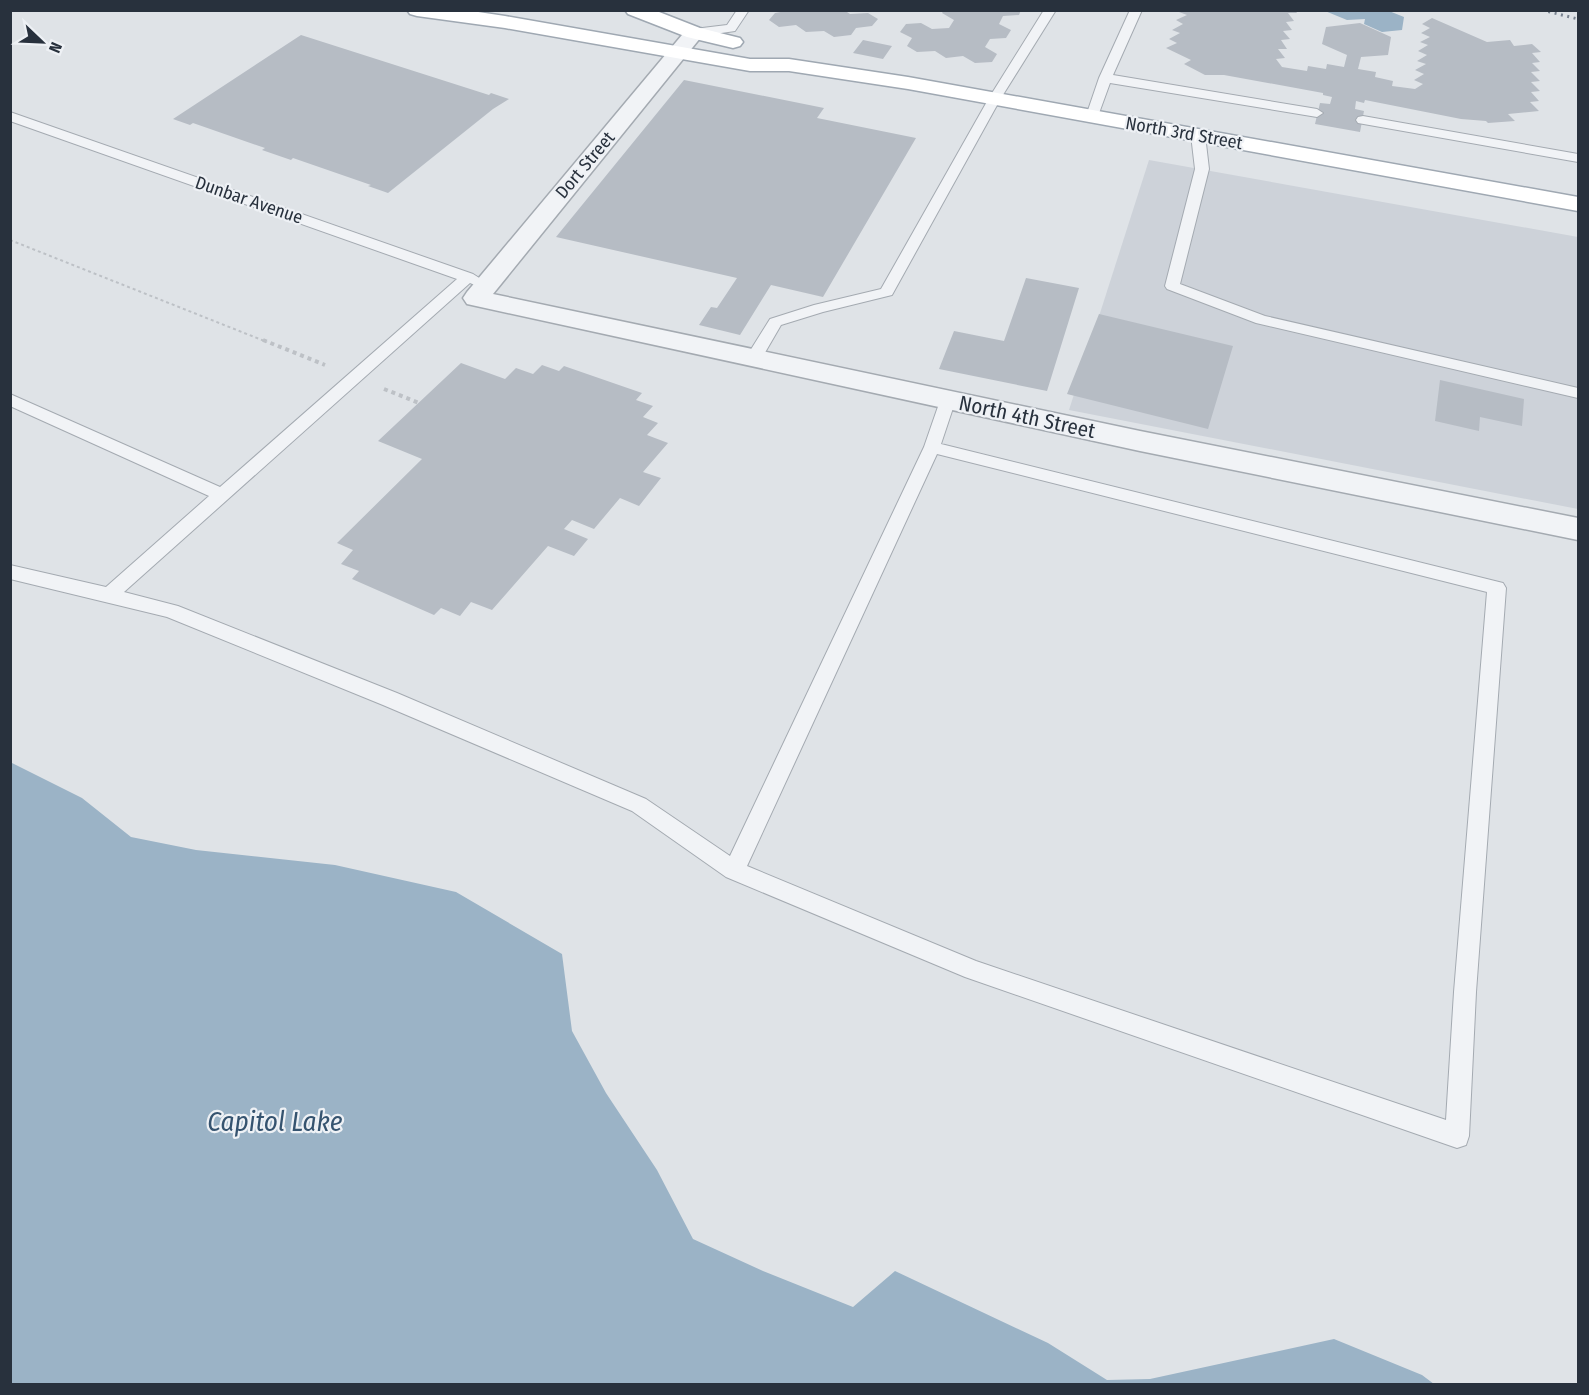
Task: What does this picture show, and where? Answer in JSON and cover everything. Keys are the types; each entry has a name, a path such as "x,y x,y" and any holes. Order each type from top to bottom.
{"main road":[{"path":"417,10 505,22 668,50"},
{"path":"524,10 612,38 668,50"},
{"name":"North 3rd Street","path":"635,10 694,33 765,51 789,65"},
{"name":"North 3rd Street","path":"668,50 750,65 789,65 995,98 1578,204"}],"street":[{"name":"Dort Street","path":"477,287 668,50 694,33"},
{"name":"North 4th Street","path":"477,287 753,358 1140,441 1578,529"}],"lane":[{"path":"694,33 731,28 743,10"},
{"path":"753,358 775,321 886,292 995,98 1050,10"},
{"path":"1092,116 1105,78 1118,56 1136,10"},
{"path":"1105,78 1317,113"},
{"name":"Dunbar Avenue","path":"10,116 477,287"},
{"path":"1363,120 1578,158"},
{"path":"1198,135 1202,170 1172,286 1261,320 1578,393"},
{"path":"109,595 222,495 477,287"},
{"path":"10,399 222,495"},
{"path":"734,870 932,447 948,399"},
{"path":"10,572 171,611 390,699 639,805 734,870 974,970 1457,1136 1465,992 1497,588 932,447"}],"path":[{"path":"10,240 325,365"},
{"path":"379,387 419,403"}],"shaded area":[{"path":"1149,160 1578,237 1578,509 1069,410"}],"water":[{"path":"1325,11 1389,11 1404,17 1402,30 1382,32 1364,24 1365,19 1347,20"},
{"name":"Capitol Lake","path":"10,762 82,798 131,837 196,850 335,865 456,892 562,954 572,1031 606,1093 657,1170 693,1239 763,1271 853,1307 895,1271 1048,1343 1107,1380 1150,1379 1334,1339 1422,1375 1434,1384 11,1384"}],"building":[{"path":"792,10 844,10 850,14 868,13 878,19 872,26 856,28 851,35 834,37 824,31 806,32 796,25 779,27 769,20 775,13"},
{"path":"944,10 1021,10 1019,15 1003,16 999,24 1011,30 1006,38 990,39 985,47 997,54 992,62 975,63 963,56 946,58 935,51 917,52 907,46 912,38 900,32 906,24 921,23 932,29 949,28 954,20 942,13"},
{"path":"1182,10 1295,10 1297,13 1288,13 1294,21 1286,22 1292,30 1283,31 1290,39 1281,40 1287,49 1278,49 1285,58 1276,59 1282,67 1307,71 1308,66 1326,69 1327,64 1344,67 1347,55 1322,44 1326,27 1360,23 1391,37 1388,55 1361,57 1358,69 1376,72 1375,77 1393,81 1392,86 1415,89 1423,84 1414,80 1424,74 1415,70 1426,64 1417,61 1427,55 1418,51 1428,45 1420,42 1430,37 1421,33 1430,28 1422,24 1432,18 1487,42 1510,40 1514,46 1532,44 1541,52 1532,53 1540,62 1532,63 1540,71 1531,72 1540,81 1531,82 1540,91 1531,92 1539,101 1530,102 1539,111 1508,114 1515,121 1488,123 1365,100 1364,103 1356,101 1355,109 1364,111 1360,132 1315,124 1320,103 1330,104 1332,97 1323,95 1323,93 1224,75 1205,75 1184,64 1191,60 1166,48 1177,43 1169,39 1180,33 1172,30 1183,24 1176,20 1187,15 1179,12"},
{"path":"301,35 489,95 491,93 509,99 493,109 388,193 293,158 291,160 262,150 265,148 193,123 190,125 173,119"},
{"path":"863,40 892,46 883,59 853,53"},
{"path":"684,80 824,108 817,118 916,138 823,297 771,285 740,335 699,325 711,307 717,308 737,278 556,237"},
{"path":"1026,278 1079,288 1047,391 939,369 954,331 1004,341"},
{"path":"1099,314 1233,346 1208,429 1067,394"},
{"path":"461,363 505,379 516,368 533,374 542,365 559,371 564,366 642,393 636,400 653,406 643,417 658,423 647,435 668,443 643,472 661,478 639,506 620,498 594,529 572,520 564,529 588,539 574,556 548,546 492,610 471,602 460,616 441,608 434,615 352,579 359,571 341,564 353,550 337,543 422,459 378,441"},
{"path":"1440,380 1524,399 1522,426 1480,417 1479,431 1435,421"}],"railway":[{"path":"1542,10 1578,19"}]}
